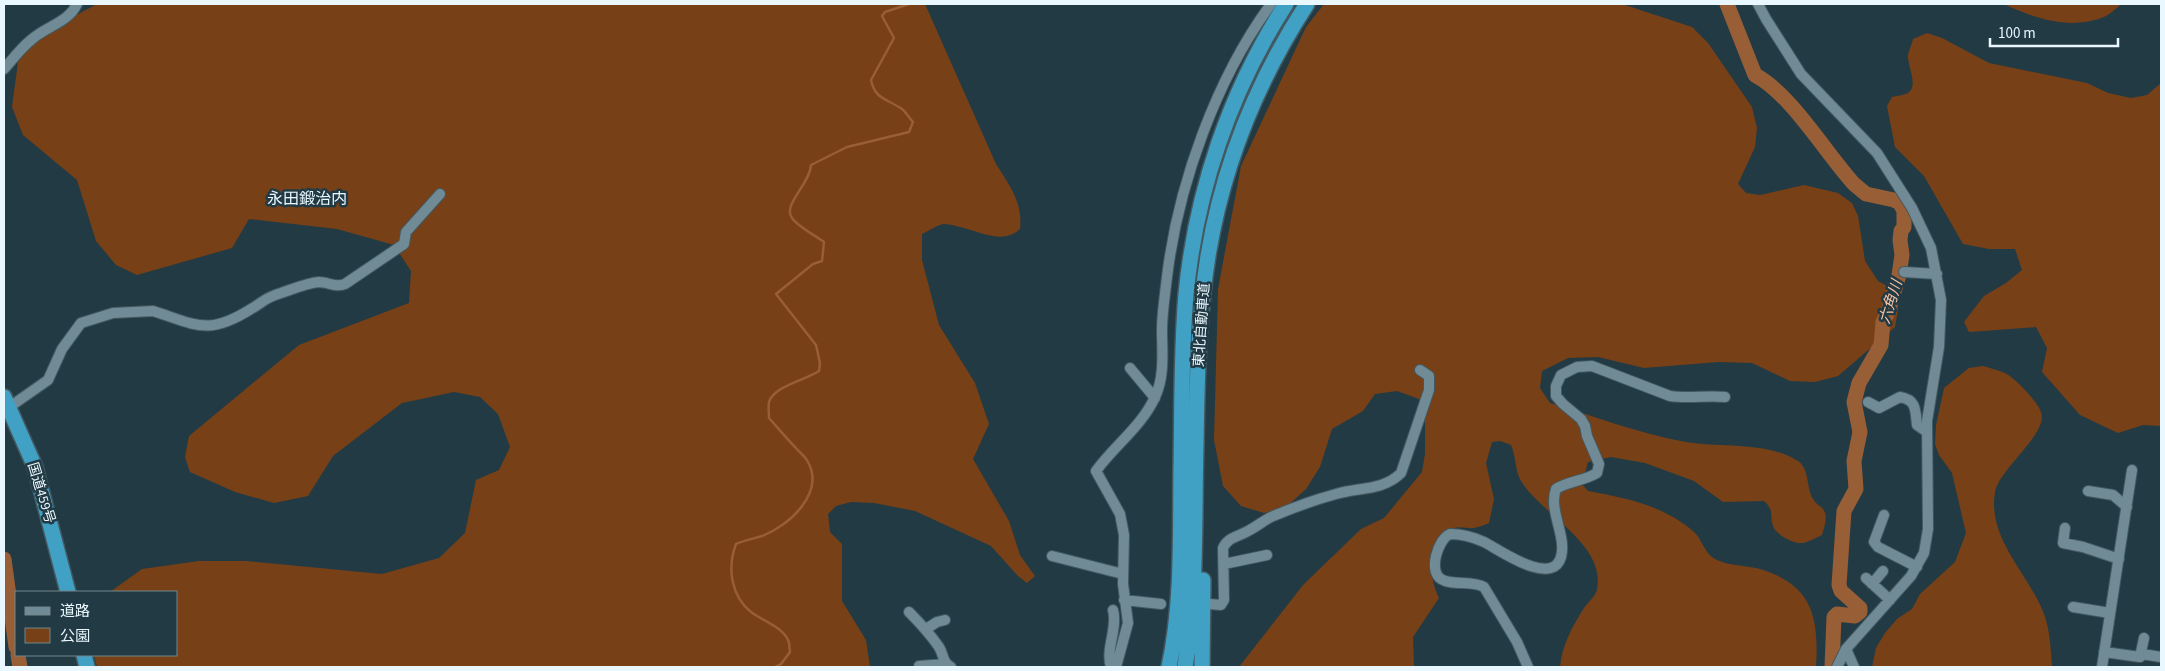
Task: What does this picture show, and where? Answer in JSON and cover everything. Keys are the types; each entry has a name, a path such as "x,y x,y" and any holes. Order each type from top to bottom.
{"highway":[{"name":"東北自動車道","path":"1169,667 1177,610 1179,570 1186,293 1195,237 1207,180 1232,105 1252,63 1286,4"},
{"name":"東北自動車道","path":"1185,667 1194,573 1198,373 1207,264 1223,186 1239,137 1260,87 1289,31 1306,4"},
{"path":"1198,373 1203,564 1202,667"},
{"name":"国道459号","path":"6,402 35,467 68,591"}],"street":[{"path":"4,70 29,41 44,30 68,18 77,4"},
{"path":"1116,667 1128,623 1124,600 1124,535 1120,514 1096,471 1145,415 1155,398 1161,376 1164,310 1172,238 1197,149 1225,80 1244,45 1271,4"},
{"path":"1758,4 1806,81 1844,117 1877,153 1918,218 1931,248 1937,274 1942,313 1927,432 1928,529 1924,553 1917,567 1846,649 1837,667"},
{"path":"6,402 48,380 62,350 81,323 113,313 146,310 196,326 211,327 231,322 252,309 266,297 318,282 340,286 345,284 404,244 406,232 440,194"},
{"path":"1904,272 1937,274"},
{"path":"1528,667 1516,642 1484,587 1478,584 1441,579 1437,574 1436,566 1439,547 1447,535 1450,534 1470,537 1484,542 1512,559 1532,566 1548,568 1555,566 1558,562 1562,549 1554,494 1556,489 1562,485 1597,473 1600,464 1581,419 1556,396 1557,381 1567,371 1577,367 1592,366 1670,396 1684,398 1725,397"},
{"path":"1130,368 1155,398"},
{"path":"1209,604 1221,605 1224,600 1224,548 1226,542 1269,518 1338,493 1374,487 1392,481 1400,473 1429,390 1429,376 1420,370"},
{"path":"1868,402 1879,408 1900,397 1908,398 1914,406 1917,425 1927,432"},
{"path":"2102,667 2132,470"},
{"path":"2088,491 2113,495 2127,507"},
{"path":"1884,515 1874,542 1878,547 1917,567"},
{"path":"2065,528 2063,543 2083,547 2119,559"},
{"path":"1224,564 1267,555"},
{"path":"1052,556 1123,574"},
{"path":"1883,571 1869,581 1890,600"},
{"path":"1124,600 1161,604"},
{"path":"2073,607 2110,612"},
{"path":"1111,667 1112,640 1116,620 1113,610"},
{"path":"909,612 926,629 948,666 919,666"},
{"path":"926,629 945,620"},
{"path":"2142,654 2144,638"},
{"path":"1846,649 1854,667"},
{"path":"2104,652 2140,657 2142,654 2161,657"}],"green space":[{"path":"97,4 925,4 996,164 1014,195 1019,211 1020,229 1013,234 1005,236 997,237 949,224 944,224 922,234 922,260 939,325 975,383 989,424 973,459 1009,521 1020,555 1035,576 1027,583 1018,576 991,546 915,511 874,503 851,502 836,506 828,514 830,532 842,544 842,601 866,640 870,667 97,667 94,656 178,656 178,591 111,591 142,569 199,561 246,561 382,574 439,558 465,533 476,480 499,470 510,447 498,414 480,397 454,392 402,403 333,456 308,496 274,503 235,492 190,472 185,457 189,436 299,345 409,303 411,271 394,245 337,229 249,219 232,248 137,275 116,265 96,241 77,180 23,135 12,107 18,62 39,35"},
{"path":"1324,4 1622,4 1692,27 1708,43 1752,107 1757,128 1755,147 1738,184 1746,193 1760,195 1804,185 1838,193 1852,203 1858,216 1865,261 1878,281 1896,291 1898,310 1895,327 1838,376 1815,382 1790,381 1752,363 1719,362 1644,368 1598,357 1568,358 1542,371 1540,388 1550,403 1634,430 1686,442 1772,450 1802,464 1811,495 1824,511 1826,518 1822,535 1803,543 1790,540 1778,533 1773,526 1769,507 1764,501 1723,502 1694,481 1645,463 1611,457 1588,462 1582,484 1588,491 1644,504 1670,515 1694,532 1709,554 1717,560 1760,569 1792,584 1802,594 1814,619 1817,649 1816,667 1560,667 1565,644 1572,629 1596,592 1597,573 1592,558 1582,544 1570,530 1530,493 1521,481 1511,445 1500,441 1492,442 1486,463 1494,499 1489,523 1474,528 1454,528 1438,541 1434,549 1431,569 1439,598 1413,637 1414,667 1239,667 1303,585 1361,529 1384,518 1422,472 1425,454 1425,418 1419,399 1397,391 1375,394 1363,411 1332,429 1320,467 1306,489 1285,508 1264,513 1241,506 1223,486 1214,440 1218,289 1241,166 1306,27"},
{"path":"2004,4 2121,4 2106,16 2080,23 2067,23 2041,18"},
{"path":"1927,33 1942,38 1989,63 2087,83 2108,93 2131,98 2147,95 2161,83 2161,426 2143,425 2118,433 2080,415 2042,372 2047,348 2036,327 1969,332 1964,322 1984,296 2006,283 2022,270 2015,249 1989,249 1963,244 1924,176 1895,147 1887,106 1892,97 1906,94 1911,90 1913,81 1908,53 1913,39"},
{"path":"1983,366 2009,375 2031,396 2041,412 2038,430 1998,483 1995,492 1994,509 2003,541 2044,614 2051,647 2052,667 1872,667 1876,648 1885,633 1897,619 1912,609 1920,594 1955,562 1966,533 1952,473 1939,455 1935,444 1936,425 1944,388 1969,368"}],"waterway":[{"path":"775,667 781,664 790,652 789,641 781,631 751,612 744,605 735,590 732,562 736,544 762,536 783,525 802,507 812,485 812,474 807,460 769,418 769,402 772,396 819,371 820,363 816,345 776,294 813,264 822,261 824,242 794,221 790,213 791,207 806,179 811,165 847,147 909,132 913,122 902,109 879,95 873,87 871,80 894,38 882,16 885,12 909,4"},
{"name":"六角川","path":"1727,4 1755,75 1782,96 1794,109 1854,184 1866,194 1900,203 1904,211 1904,227 1901,231 1900,240 1902,255 1899,275 1888,312 1883,322 1881,345 1859,383 1854,402 1860,432 1854,461 1856,489 1844,511 1839,585 1841,591 1860,608 1860,612 1855,616 1837,614 1834,617 1832,667"},
{"path":"4,559 15,640"},
{"path":"18,656 20,667"}],"district":[{"name":"永田鍛治内","path":"307,199"}]}
